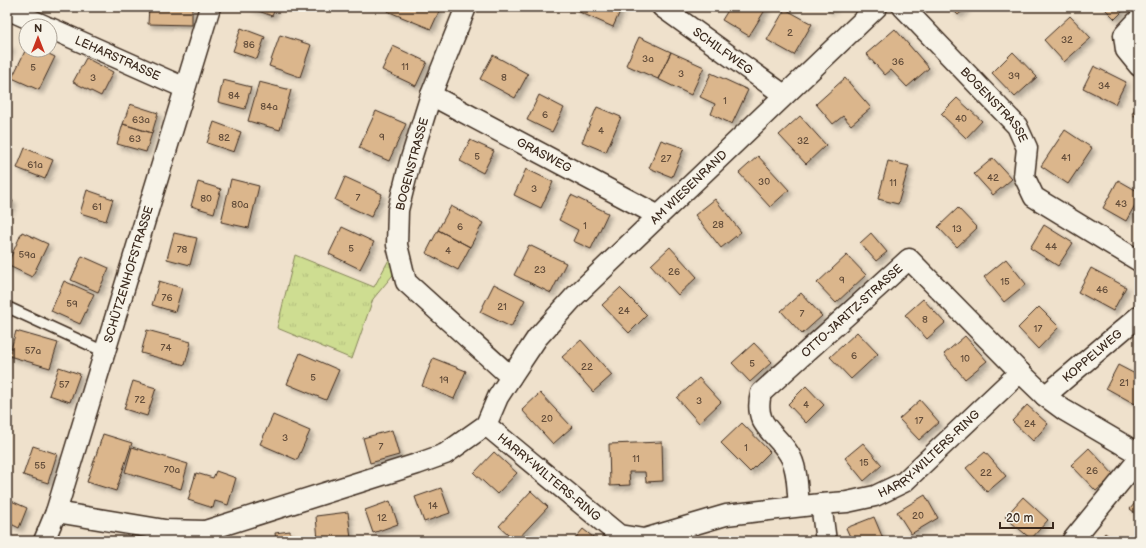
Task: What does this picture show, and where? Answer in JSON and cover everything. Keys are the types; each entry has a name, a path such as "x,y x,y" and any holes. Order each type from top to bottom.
{"street":[{"name":"SCHÜTZENHOFSTRASSE","path":"44,541 56,512 210,7"},
{"name":"BOGENSTRASSE","path":"466,7 431,95 410,162 398,210 397,245 406,282 511,377"},
{"name":"SCHILFWEG","path":"662,7 784,95"},
{"name":"AM WIESENRAND","path":"511,377 537,338 575,296 657,215 877,7"},
{"name":"BOGENSTRASSE","path":"903,7 1017,126 1027,148 1024,176 1034,197 1139,261"},
{"path":"8,11 25,18"},
{"path":"1139,19 1124,35 1126,50 1139,66"},
{"name":"LEHARSTRASSE","path":"58,32 185,88"},
{"name":"GRASWEG","path":"431,95 657,215"},
{"name":"OTTO-JARITZ-STRASSE","path":"799,505 794,467 789,454 769,431 760,417 758,405 761,393 909,258 1045,396"},
{"name":"KOPPELWEG","path":"1045,396 1139,316"},
{"name":"HARRY-WILTERS-RING","path":"486,425 619,535 644,539 726,515 799,505 847,502 874,496 904,482 1020,372"},
{"name":"HARRY-WILTERS-RING","path":"56,512 203,536 445,454 486,425 498,397 511,377"},
{"path":"1045,396 1064,410 1139,454"},
{"path":"1072,541 1139,459"},
{"path":"821,504 826,541"}],"lane":[{"path":"7,307 105,352"}],"green space":[{"path":"397,245 402,264 373,299 352,359 277,328 295,255 374,287"}],"building":[{"path":"149,7 192,7 192,25 148,24"},
{"path":"248,7 276,7 272,16"},
{"path":"388,7 441,7 431,29 387,11"},
{"path":"579,7 622,7 613,27 577,11"},
{"path":"730,7 767,7 749,36 722,20"},
{"path":"826,7 835,7 829,11"},
{"path":"950,7 967,7 958,15"},
{"path":"1103,7 1127,7 1115,19"},
{"path":"785,9 812,24 794,55 767,40"},
{"path":"1070,16 1091,38 1064,62 1044,40"},
{"path":"241,28 265,37 257,59 233,51"},
{"path":"895,29 929,68 907,87 891,70 885,75 866,54"},
{"path":"280,35 311,45 300,77 269,66"},
{"path":"639,37 671,52 658,79 626,65"},
{"path":"7,45 11,47 7,55"},
{"path":"393,46 427,62 416,86 382,70"},
{"path":"671,52 704,67 691,95 658,79"},
{"path":"1013,52 1037,77 1015,97 992,73"},
{"path":"493,55 528,74 515,98 480,79"},
{"path":"22,58 55,58 39,90 12,78"},
{"path":"86,58 113,72 101,96 73,82"},
{"path":"1094,66 1126,82 1115,104 1083,88"},
{"path":"711,73 748,90 732,124 711,114 715,104 700,97"},
{"path":"845,78 871,108 851,125 843,116 833,124 816,104"},
{"path":"223,80 251,87 245,109 218,102"},
{"path":"259,82 291,90 280,130 248,121"},
{"path":"539,95 564,108 552,132 527,120"},
{"path":"957,98 982,121 966,138 941,114"},
{"path":"1139,102 1139,119 1132,114"},
{"path":"130,104 158,113 152,133 123,124"},
{"path":"597,107 621,117 606,152 582,142"},
{"path":"376,111 406,124 389,161 359,148"},
{"path":"800,116 826,145 806,164 779,135"},
{"path":"214,122 241,132 234,152 207,143"},
{"path":"123,124 152,133 146,152 117,144"},
{"path":"1065,130 1092,148 1068,184 1041,166"},
{"path":"470,140 494,151 483,173 460,161"},
{"path":"661,140 684,148 672,177 649,168"},
{"path":"25,148 53,160 45,179 17,168"},
{"path":"758,156 789,190 770,207 739,173"},
{"path":"993,158 1012,179 993,195 974,174"},
{"path":"888,161 909,166 898,204 878,199"},
{"path":"526,169 553,182 541,208 514,195"},
{"path":"345,177 382,194 371,217 335,200"},
{"path":"231,179 259,186 249,228 221,222"},
{"path":"1118,180 1139,192 1139,198 1126,221 1103,208"},
{"path":"198,182 221,189 214,213 191,206"},
{"path":"87,190 113,199 106,221 80,213"},
{"path":"571,195 608,213 591,249 573,241 578,230 559,220"},
{"path":"7,198 13,201 7,214"},
{"path":"715,199 741,232 721,248 695,215"},
{"path":"451,206 483,223 470,247 438,230"},
{"path":"958,208 977,228 957,247 938,227"},
{"path":"1044,225 1073,243 1058,266 1030,248"},
{"path":"342,227 374,242 360,269 329,254"},
{"path":"438,230 470,247 458,270 426,253"},
{"path":"22,232 48,244 32,277 7,265"},
{"path":"174,233 197,238 190,265 167,259"},
{"path":"871,233 887,252 876,261 860,243"},
{"path":"529,245 566,263 551,293 514,275"},
{"path":"670,247 697,277 678,295 651,265"},
{"path":"847,255 866,275 836,303 817,283"},
{"path":"82,256 109,268 98,292 71,280"},
{"path":"1006,259 1026,284 1004,302 984,277"},
{"path":"1091,268 1126,287 1113,311 1078,292"},
{"path":"64,281 94,294 80,324 51,311"},
{"path":"159,281 182,288 175,312 152,305"},
{"path":"494,284 525,300 511,327 480,312"},
{"path":"620,288 647,315 629,333 602,305"},
{"path":"801,293 822,316 802,334 781,311"},
{"path":"923,299 945,323 927,339 905,315"},
{"path":"1039,307 1059,327 1038,349 1018,328"},
{"path":"147,330 191,342 185,365 141,353"},
{"path":"16,331 58,343 50,368 9,356"},
{"path":"857,332 878,354 851,379 830,357"},
{"path":"965,336 987,361 965,379 944,354"},
{"path":"581,340 612,375 593,392 562,357"},
{"path":"754,343 772,362 750,382 732,363"},
{"path":"300,353 339,370 326,400 287,384"},
{"path":"433,358 466,371 454,399 422,386"},
{"path":"1118,365 1139,376 1139,397 1135,404 1106,388"},
{"path":"59,367 80,374 70,402 49,395"},
{"path":"699,378 721,402 699,423 677,398"},
{"path":"133,381 156,388 147,416 124,409"},
{"path":"806,386 824,405 806,423 788,404"},
{"path":"540,393 572,427 553,444 522,410"},
{"path":"920,400 939,422 919,440 899,419"},
{"path":"1027,405 1048,424 1033,441 1012,421"},
{"path":"273,415 310,431 297,460 260,444"},
{"path":"742,423 770,452 750,472 721,443"},
{"path":"392,430 399,455 370,463 363,438"},
{"path":"103,434 132,443 116,491 87,482"},
{"path":"662,442 663,481 646,482 645,472 629,472 630,485 610,486 609,444"},
{"path":"863,443 882,465 864,481 845,458"},
{"path":"33,446 57,454 48,483 23,475"},
{"path":"132,447 188,464 181,489 125,472"},
{"path":"1089,448 1114,475 1096,491 1071,465"},
{"path":"494,452 517,473 497,494 474,473"},
{"path":"985,452 1006,476 987,492 966,468"},
{"path":"216,471 236,478 228,505 215,501 213,508 188,500 196,473 213,478"},
{"path":"441,488 450,513 424,522 415,497"},
{"path":"531,491 548,507 516,541 499,526"},
{"path":"925,495 938,518 911,534 897,512"},
{"path":"1023,497 1048,520 1031,539 1005,517"},
{"path":"1139,498 1139,516 1130,509"},
{"path":"7,499 27,508 19,528 7,522"},
{"path":"390,501 398,524 373,533 365,510"},
{"path":"348,512 351,539 318,541 316,516"},
{"path":"874,517 884,541 852,541 846,528"},
{"path":"583,529 598,541 573,541"},
{"path":"290,531 291,541 276,541 275,533"},
{"path":"1105,533 1115,541 1098,541"}]}
